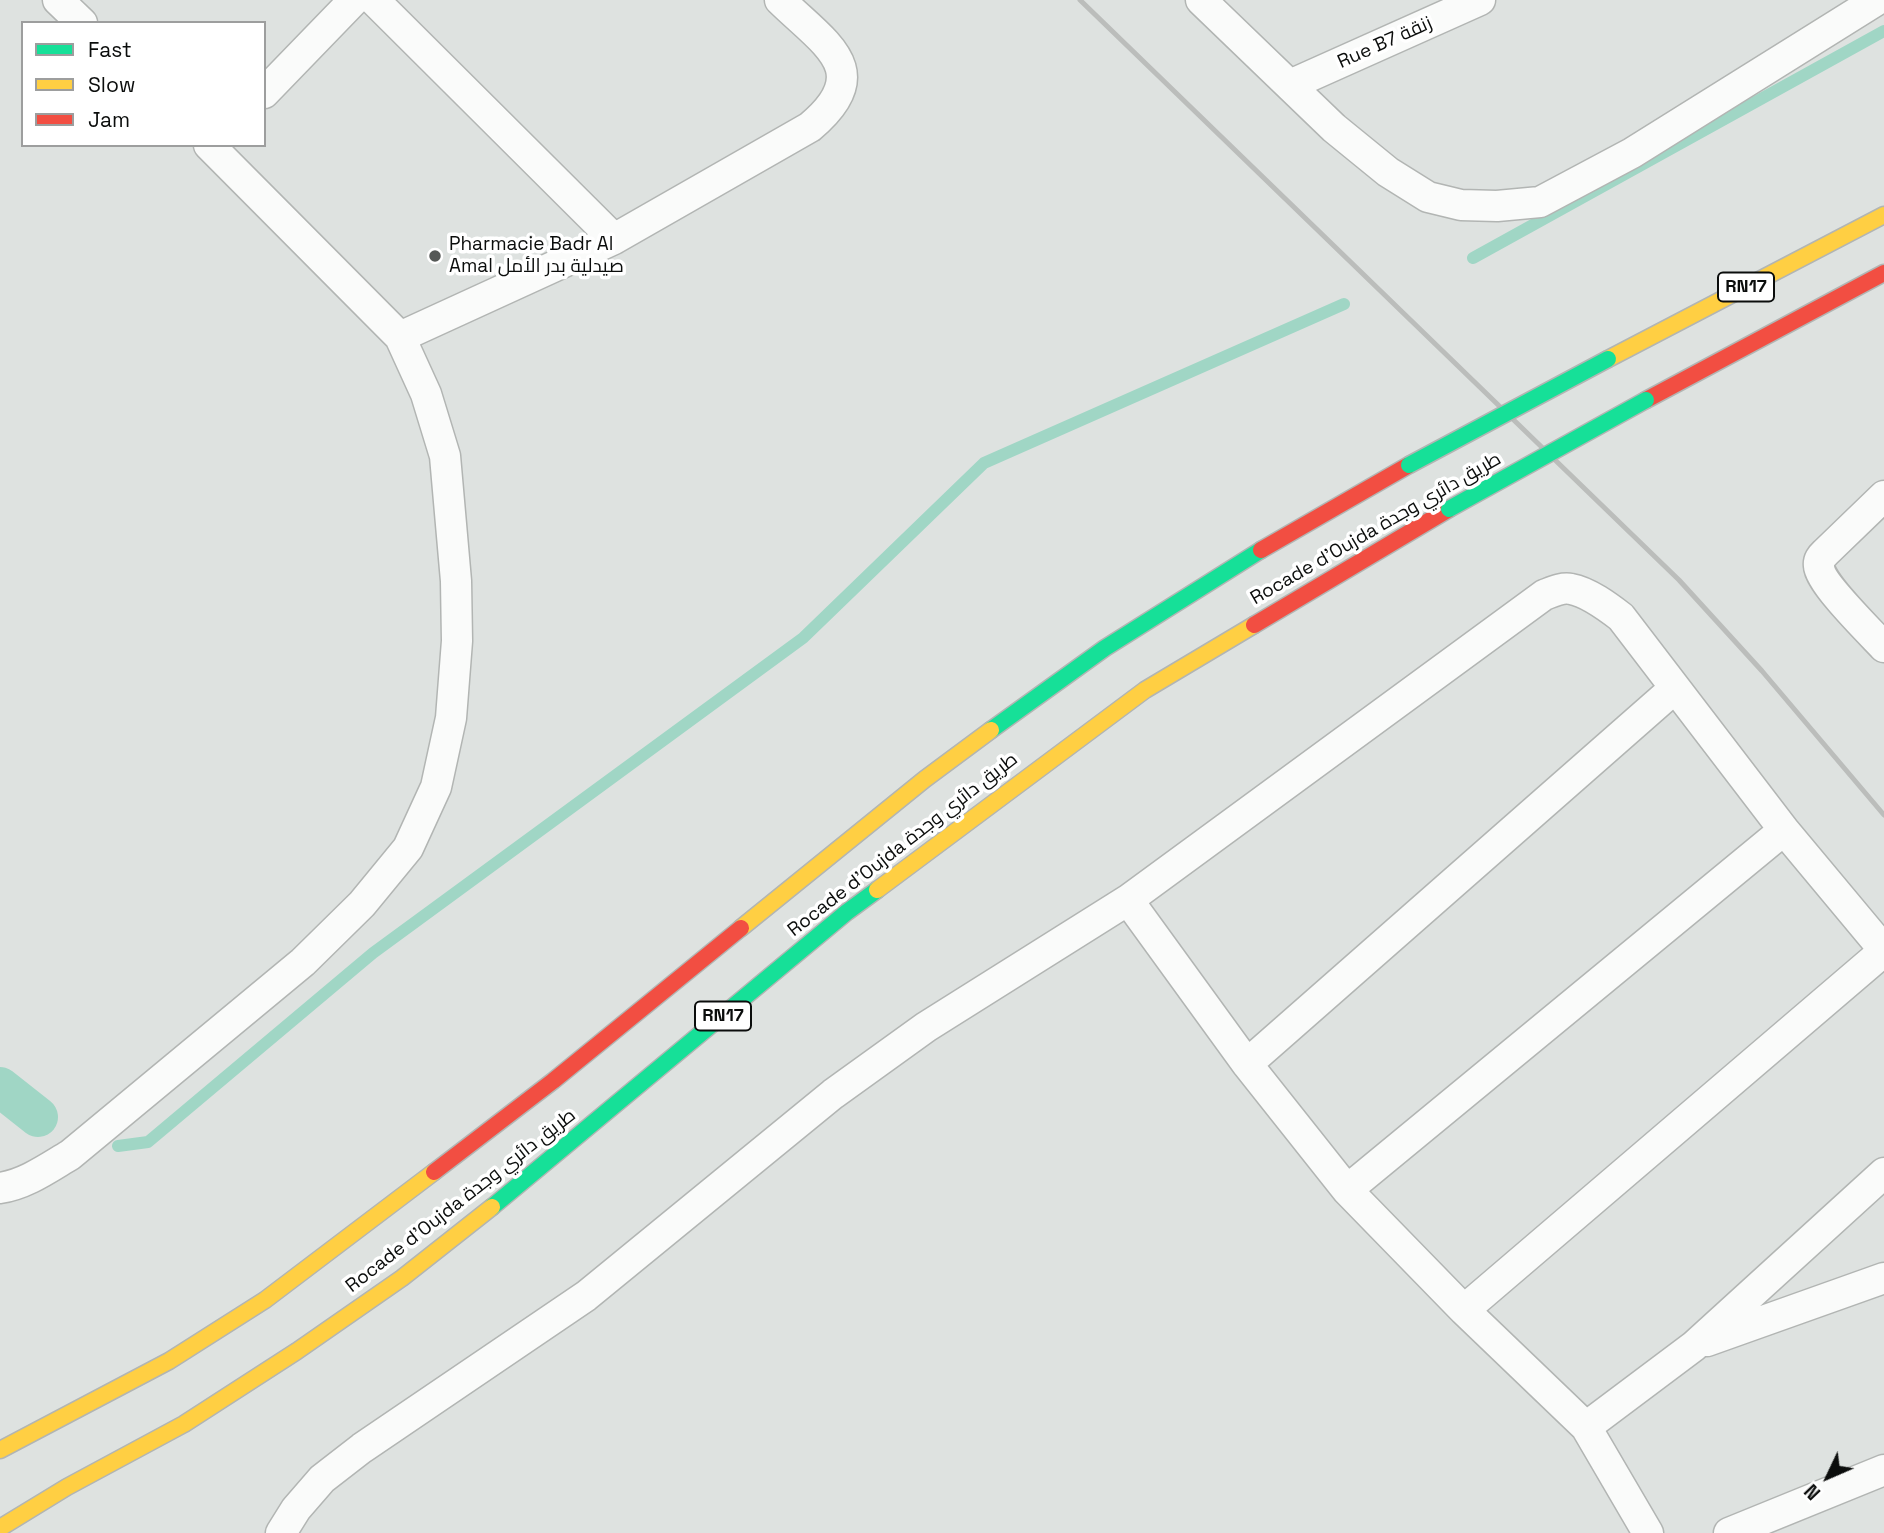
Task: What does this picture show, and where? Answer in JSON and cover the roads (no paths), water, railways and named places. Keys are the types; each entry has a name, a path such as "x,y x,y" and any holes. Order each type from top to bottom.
{"highway":[{"name":"Rocade d'Oujda طريق دائري وجدة","path":"0,1450 169,1362 265,1300 553,1081 925,779 1105,648 1227,570 1409,465 1884,215"},
{"name":"Rocade d'Oujda طريق دائري وجدة","path":"0,1528 67,1487 184,1424 297,1352 402,1278 484,1215 847,912 1145,690 1449,509 1884,272"}],"street":[{"path":"58,0 80,21"},
{"path":"266,91 354,0"},
{"path":"374,0 614,239"},
{"path":"400,337 614,239 810,127 828,113 841,93 844,73 834,52 780,0"},
{"path":"1201,0 1334,128 1388,172 1428,197 1461,205 1497,206 1540,202 1632,153 1877,0"},
{"name":"Rue B7 زنقة","path":"1290,85 1480,0"},
{"path":"0,1188 43,1172 70,1155 303,962 362,904 408,848 436,787 451,718 457,641 456,581 446,456 426,394 400,337 212,147"},
{"path":"1884,496 1819,559 1819,570 1835,592 1884,647"},
{"path":"281,1533 296,1509 332,1471 586,1296 833,1094 926,1027 1128,900 1544,595 1572,589 1621,617 1784,830 1884,951 1464,1310"},
{"path":"1247,1063 1675,688"},
{"path":"1347,1190 1784,830"},
{"path":"1128,900 1247,1063 1347,1190 1464,1310 1587,1427 1648,1533"},
{"path":"1587,1427 1694,1346 1884,1173"},
{"path":"1694,1346 1884,1278"},
{"path":"1729,1533 1884,1469"}],"waterway":[{"path":"1473,258 1884,31"},
{"path":"118,1146 148,1142 373,953 803,638 984,463 1344,304"},
{"path":"0,1087 38,1117"}],"railway":[{"path":"1080,0 1679,580 1762,671 1884,815"}],"place":[{"name":"Pharmacie Badr Al Amal صيدلية بدر الأمل","path":"435,256"}]}
